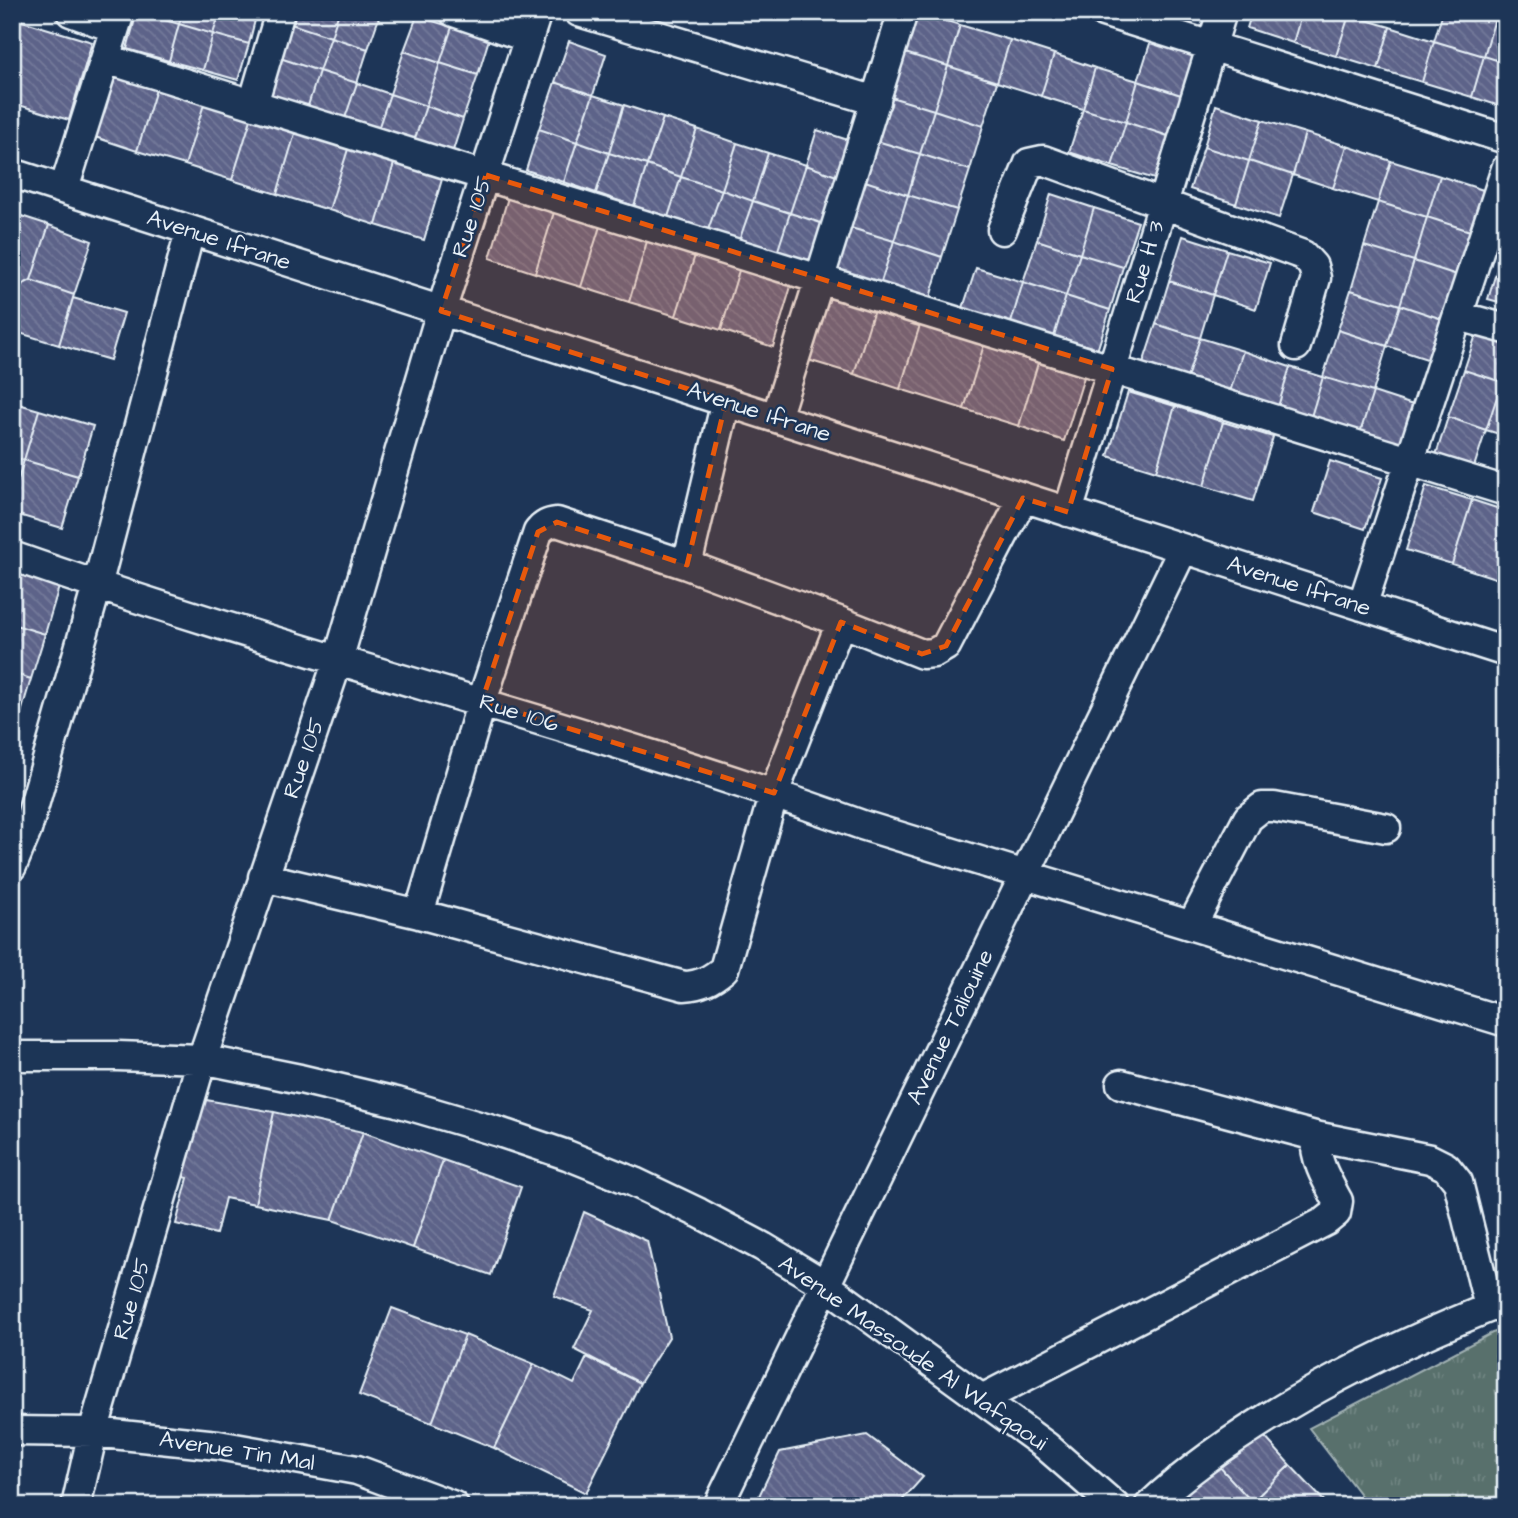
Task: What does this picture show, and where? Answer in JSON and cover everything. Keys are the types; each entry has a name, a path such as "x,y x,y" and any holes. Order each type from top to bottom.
{"street":[{"path":"64,190 118,20 71,12"},
{"path":"253,104 280,12"},
{"path":"454,12 533,25"},
{"path":"579,12 876,101"},
{"path":"776,418 903,12"},
{"path":"1103,12 1506,139"},
{"name":"Rue H 3","path":"1068,512 1222,12"},
{"name":"Rue 105","path":"76,1506 93,1432 202,1059 338,660 441,311 533,25"},
{"path":"106,59 1506,491"},
{"path":"1002,230 1029,163 1043,160 1303,255 1313,266 1316,278 1296,346"},
{"path":"1362,606 1506,170"},
{"name":"Avenue Ifrane","path":"12,173 1506,652"},
{"path":"12,866 27,830 97,586 190,231"},
{"path":"1458,316 1506,329"},
{"path":"687,565 726,401"},
{"path":"419,914 482,701 538,532 548,523 557,522 687,565 922,654 934,653 946,646 1023,498"},
{"name":"Avenue Taliouine","path":"718,1506 1182,549"},
{"name":"Rue 106","path":"12,556 97,586 482,701 774,793 862,825 1506,1022"},
{"path":"263,877 419,914 684,986 698,985 712,979 724,969 774,793 841,622"},
{"path":"1192,925 1248,818 1262,807 1386,828"},
{"name":"Avenue Massoude Al Wafqaoui","path":"12,1056 202,1059 397,1102 499,1132 634,1182 699,1213 824,1284 1046,1446 1115,1506"},
{"path":"1121,1084 1315,1136 1430,1159 1446,1167 1458,1182 1498,1304 1431,1332 1331,1381 1234,1439 1174,1482 1149,1506"},
{"path":"982,1399 1326,1221 1336,1213 1338,1201 1320,1167 1315,1152 1315,1136"},
{"name":"Avenue Tin Mal","path":"12,1431 93,1432 218,1445 357,1470 454,1506"}],"highlighted area":[{"path":"486,175 1112,369 1068,512 1023,498 946,646 922,654 841,622 774,793 482,701 538,532 557,522 687,565 726,401 441,311"}],"green space":[{"path":"1506,1329 1506,1506 1369,1506 1309,1428 1492,1333"}],"building":[{"path":"137,12 179,24 169,61 127,49"},
{"path":"138,12 183,12 179,24"},
{"path":"183,12 220,12 213,34 179,24"},
{"path":"220,12 257,12 249,44 213,34"},
{"path":"291,12 339,12 331,37 288,23"},
{"path":"339,12 371,12 380,15 368,49 331,37"},
{"path":"917,12 960,25 948,66 905,53"},
{"path":"1252,12 1302,12 1293,43 1247,28"},
{"path":"1302,12 1341,12 1349,15 1336,56 1293,43"},
{"path":"1443,12 1497,12 1484,56 1434,41"},
{"path":"1497,12 1506,14 1506,63 1484,56"},
{"path":"1349,15 1390,27 1378,69 1336,56"},
{"path":"417,16 452,27 440,63 404,51"},
{"path":"12,18 92,42 69,120 12,103"},
{"path":"288,23 331,37 319,71 277,57"},
{"path":"179,24 213,34 203,70 169,61"},
{"path":"960,25 1010,40 997,82 948,66"},
{"path":"452,27 489,39 478,75 440,63"},
{"path":"1390,27 1434,41 1422,82 1378,69"},
{"path":"213,34 249,44 238,80 203,70"},
{"path":"1153,34 1199,49 1184,96 1138,81"},
{"path":"331,37 368,49 357,83 319,71"},
{"path":"1010,40 1054,54 1041,96 997,82"},
{"path":"569,41 606,54 593,95 555,82"},
{"path":"1434,41 1484,56 1472,97 1422,82"},
{"path":"404,51 440,63 426,106 390,94"},
{"path":"905,53 948,66 934,110 891,97"},
{"path":"1054,54 1095,68 1083,109 1041,96"},
{"path":"1484,56 1506,63 1506,108 1472,97"},
{"path":"277,57 319,71 307,109 264,95"},
{"path":"440,63 478,75 463,119 426,106"},
{"path":"948,66 997,82 983,126 934,110"},
{"path":"1095,68 1138,81 1126,122 1083,109"},
{"path":"319,71 357,83 344,121 307,109"},
{"path":"111,72 157,86 137,151 92,136"},
{"path":"1138,81 1184,96 1171,137 1126,122"},
{"path":"555,82 593,95 577,142 539,129"},
{"path":"357,83 390,94 377,132 344,121"},
{"path":"157,86 205,101 185,165 137,151"},
{"path":"390,94 426,106 413,144 377,132"},
{"path":"593,95 624,105 609,153 577,142"},
{"path":"891,97 934,110 920,154 877,141"},
{"path":"205,101 252,116 232,180 185,165"},
{"path":"624,105 663,118 647,165 609,153"},
{"path":"1216,105 1262,120 1249,161 1204,147"},
{"path":"426,106 463,119 451,157 413,144"},
{"path":"1083,109 1126,122 1112,166 1069,152"},
{"path":"934,110 983,126 970,170 920,154"},
{"path":"252,116 296,130 277,194 232,180"},
{"path":"663,118 697,129 681,177 647,165"},
{"path":"1262,120 1305,133 1293,175 1249,161"},
{"path":"1126,122 1171,137 1158,180 1112,166"},
{"path":"539,129 577,142 564,182 526,170"},
{"path":"697,129 737,143 722,190 681,177"},
{"path":"296,130 349,146 329,210 277,194"},
{"path":"817,130 854,142 842,178 806,165"},
{"path":"1305,133 1347,146 1333,188 1293,175"},
{"path":"877,141 920,154 908,195 865,181"},
{"path":"577,142 609,153 596,193 564,182"},
{"path":"737,143 768,153 753,201 722,190"},
{"path":"349,146 395,160 376,225 329,210"},
{"path":"1347,146 1391,161 1378,202 1333,188"},
{"path":"1204,147 1249,161 1236,204 1190,189"},
{"path":"609,153 647,165 634,206 596,193"},
{"path":"768,153 806,165 790,213 753,201"},
{"path":"920,154 970,170 957,210 908,195"},
{"path":"395,160 443,176 424,240 376,225"},
{"path":"1249,161 1293,175 1279,218 1236,204"},
{"path":"1391,161 1440,176 1427,217 1378,202"},
{"path":"647,165 681,177 668,217 634,206"},
{"path":"806,165 842,178 827,225 790,213"},
{"path":"1440,176 1483,190 1470,231 1427,217"},
{"path":"681,177 722,190 708,230 668,217"},
{"path":"865,181 908,195 894,241 851,228"},
{"path":"722,190 753,201 739,241 708,230"},
{"path":"509,194 555,209 535,273 490,258"},
{"path":"1051,194 1094,208 1080,254 1037,240"},
{"path":"908,195 957,210 942,257 894,241"},
{"path":"753,201 790,213 777,253 739,241"},
{"path":"1378,202 1427,217 1414,261 1364,246"},
{"path":"1094,208 1138,222 1123,267 1080,254"},
{"path":"555,209 601,223 581,287 535,273"},
{"path":"12,213 49,225 31,280 12,290"},
{"path":"790,213 827,225 814,265 777,253"},
{"path":"1427,217 1470,231 1457,275 1414,261"},
{"path":"601,223 648,238 629,302 581,287"},
{"path":"49,225 92,241 74,295 31,280"},
{"path":"851,228 894,241 880,285 837,272"},
{"path":"1183,236 1227,250 1213,295 1169,281"},
{"path":"648,238 696,252 676,316 629,302"},
{"path":"1037,240 1080,254 1066,296 1023,282"},
{"path":"894,241 942,257 929,301 880,285"},
{"path":"1506,241 1506,265 1499,263"},
{"path":"1364,246 1414,261 1400,305 1351,290"},
{"path":"1227,250 1270,263 1256,309 1213,295"},
{"path":"696,252 740,267 721,330 676,316"},
{"path":"1080,254 1123,267 1110,310 1066,296"},
{"path":"1414,261 1457,275 1442,319 1400,305"},
{"path":"1499,263 1506,265 1506,304 1488,299"},
{"path":"740,267 792,283 773,347 721,330"},
{"path":"976,268 1023,282 1010,326 962,311"},
{"path":"31,280 74,295 59,345 16,332 12,327 12,290"},
{"path":"1169,281 1213,295 1200,338 1156,324"},
{"path":"1023,282 1066,296 1053,340 1010,326"},
{"path":"1351,290 1400,305 1387,346 1338,330"},
{"path":"828,296 874,310 854,374 808,360"},
{"path":"1066,296 1110,310 1096,354 1053,340"},
{"path":"73,298 124,313 110,360 59,345"},
{"path":"1400,305 1442,319 1430,360 1387,346"},
{"path":"874,310 920,325 900,389 854,374"},
{"path":"1156,324 1200,338 1186,381 1142,367"},
{"path":"920,325 984,345 964,409 900,389"},
{"path":"1478,329 1506,338 1506,371 1502,382 1464,370"},
{"path":"1338,330 1387,346 1373,392 1323,377"},
{"path":"1200,338 1243,351 1229,395 1186,381"},
{"path":"984,345 1038,363 1019,426 964,409"},
{"path":"1243,351 1290,367 1277,410 1229,395"},
{"path":"1038,363 1084,377 1064,441 1019,426"},
{"path":"1290,367 1323,377 1310,420 1277,410"},
{"path":"1464,370 1502,382 1486,430 1448,417"},
{"path":"1323,377 1373,392 1359,436 1310,420"},
{"path":"1502,382 1506,383 1506,436 1486,430"},
{"path":"1128,392 1175,406 1156,471 1108,456"},
{"path":"1373,392 1416,406 1402,450 1359,436"},
{"path":"12,402 39,410 24,460 12,457"},
{"path":"1175,406 1223,422 1204,486 1156,471"},
{"path":"39,410 93,426 78,476 24,460"},
{"path":"1448,417 1486,430 1473,470 1435,458"},
{"path":"1223,422 1273,437 1253,501 1204,486"},
{"path":"12,457 24,460 12,500"},
{"path":"24,460 78,476 62,528 12,513 12,500"},
{"path":"1330,461 1382,478 1365,529 1314,512"},
{"path":"1426,486 1472,500 1452,564 1406,550"},
{"path":"1472,500 1506,511 1506,553 1498,579 1452,564"},
{"path":"1506,553 1506,582 1498,579"},
{"path":"16,566 61,580 45,634 12,624 12,578"},
{"path":"12,624 45,634 31,679 12,673"},
{"path":"12,673 31,679 18,723 12,722"},
{"path":"195,1098 274,1112 255,1204 225,1198 216,1234 176,1224 188,1178 172,1174"},
{"path":"274,1112 363,1132 332,1220 255,1204"},
{"path":"363,1132 443,1160 413,1248 332,1220"},
{"path":"443,1160 521,1187 491,1275 413,1248"},
{"path":"584,1212 647,1241 669,1337 640,1383 574,1349 593,1310 554,1296"},
{"path":"392,1308 465,1335 432,1423 359,1395"},
{"path":"465,1335 534,1364 494,1448 432,1423"},
{"path":"587,1357 640,1383 586,1493 494,1448 534,1364 574,1384"},
{"path":"867,1435 923,1477 897,1506 864,1506 852,1496 847,1506 769,1506 757,1500 780,1452"},
{"path":"1264,1436 1290,1465 1252,1502 1218,1465"},
{"path":"1218,1465 1252,1502 1248,1506 1183,1506 1173,1496"},
{"path":"1290,1465 1329,1506 1256,1506 1252,1502"}]}
